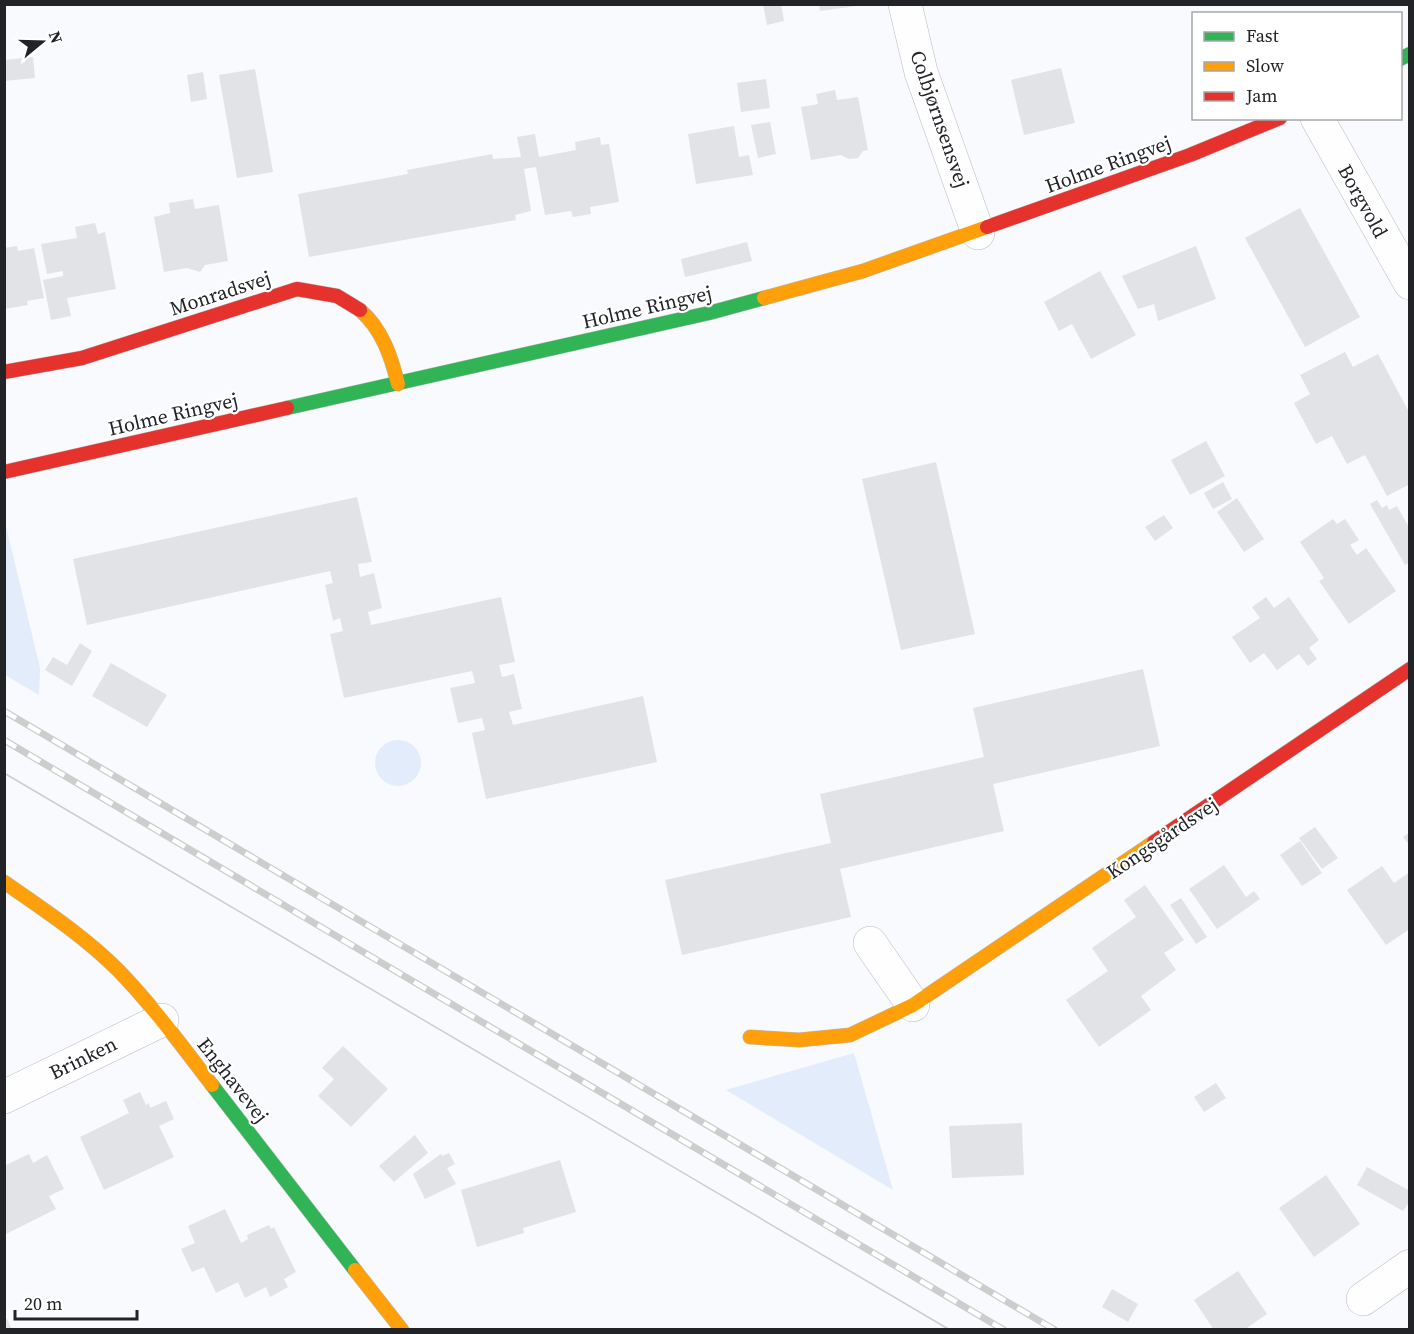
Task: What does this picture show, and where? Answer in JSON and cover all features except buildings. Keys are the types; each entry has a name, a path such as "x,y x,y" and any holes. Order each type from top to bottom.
{"street":[{"name":"Colbjørnsensvej","path":"905,4 921,72 978,233"},
{"name":"Holme Ringvej","path":"4,472 709,314 863,272 978,233 1190,155 1275,120"},
{"name":"Borgvold","path":"1318,120 1410,283"},
{"name":"Monradsvej","path":"4,372 82,358 297,289 317,288 337,294 356,306 372,322 390,351 398,384"},
{"name":"Kongsgårdsvej","path":"750,1036 799,1040 849,1035 913,1005 1410,669"},
{"name":"Enghavevej","path":"4,882 54,916 117,969 162,1020 402,1329"},
{"path":"870,943 913,1005"},
{"name":"Brinken","path":"4,1097 162,1020"},
{"path":"1363,1299 1410,1266"}],"shaded area":[{"path":"5,522 40,668 39,695 5,675"},
{"path":"398,740 414,747 421,763 414,779 398,786 382,779 375,763 382,747"},
{"path":"854,1053 893,1190 726,1090"}],"tram line":[{"path":"4,773 950,1330"}],"railway":[{"path":"4,711 1055,1330"},
{"path":"4,740 1004,1330"}],"traffic: fast":[{"path":"1402,58 1410,54"},
{"path":"287,408 709,313 764,298"},
{"path":"212,1085 355,1270"}],"traffic: slow":[{"path":"764,298 863,271 987,227"},
{"path":"360,310 380,334 398,384"},
{"path":"750,1037 799,1040 850,1035 913,1005 1154,842"},
{"path":"4,882 77,934 118,970 155,1011 212,1085"},
{"path":"355,1270 402,1330"}],"traffic: jam":[{"path":"987,227 1190,155 1275,120"},
{"path":"4,372 82,358 297,289 337,296 360,310"},
{"path":"4,472 287,408"},
{"path":"1154,842 1410,669"}]}
